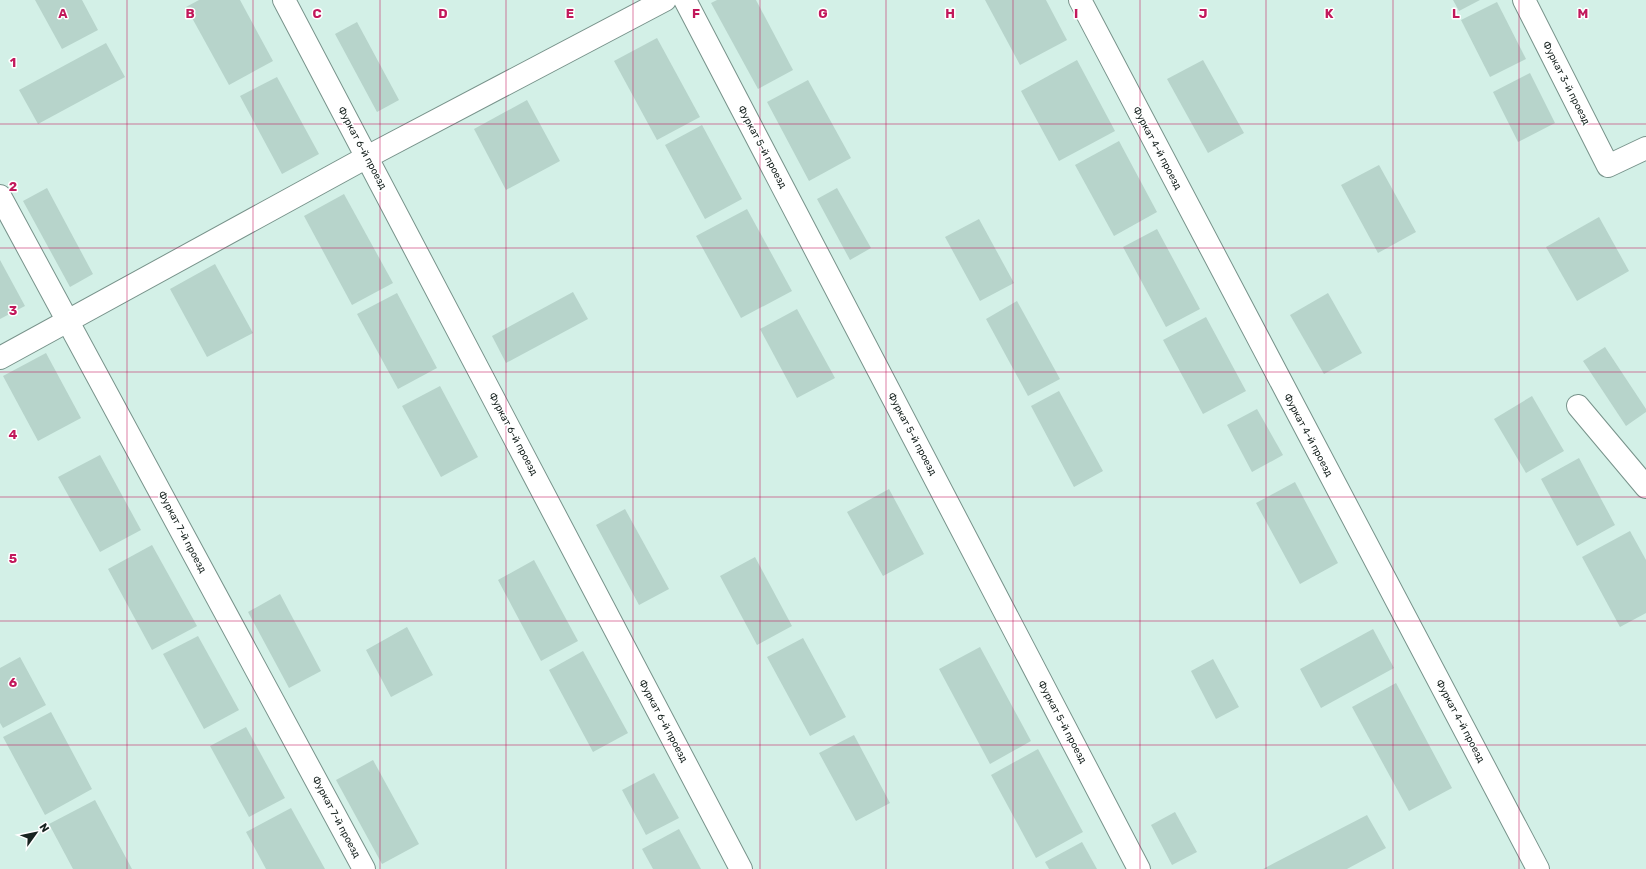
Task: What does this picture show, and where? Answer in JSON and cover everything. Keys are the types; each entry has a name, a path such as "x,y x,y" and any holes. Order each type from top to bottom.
{"street":[{"name":"Фуркат 6-й проезд","path":"284,0 741,869"},
{"path":"0,358 367,157 665,0"},
{"name":"Фуркат 5-й проезд","path":"686,0 1139,869"},
{"name":"Фуркат 4-й проезд","path":"1080,0 1538,869"},
{"name":"Фуркат 3-й проезд","path":"1524,0 1608,166 1646,148"},
{"name":"Фуркат 7-й проезд","path":"0,196 364,869"},
{"path":"1578,406 1646,487"}],"building":[{"path":"35,0 82,0 98,30 62,49"},
{"path":"199,0 240,0 273,61 229,85 186,7"},
{"path":"717,0 756,0 793,70 758,89 711,3"},
{"path":"985,0 1046,0 1067,40 1020,65"},
{"path":"1453,0 1480,0 1459,11"},
{"path":"1497,2 1526,59 1490,77 1461,20"},
{"path":"357,22 399,100 377,112 335,34"},
{"path":"657,38 700,117 657,140 614,61"},
{"path":"106,43 125,77 38,124 19,90"},
{"path":"1077,60 1115,131 1059,161 1021,91"},
{"path":"1203,60 1244,133 1208,153 1167,79"},
{"path":"1530,73 1555,123 1518,142 1493,92"},
{"path":"277,77 319,154 282,174 240,96"},
{"path":"808,80 851,158 809,181 767,102"},
{"path":"527,100 560,161 506,190 474,129"},
{"path":"702,125 742,199 705,219 665,145"},
{"path":"1119,141 1157,212 1114,236 1075,165"},
{"path":"1379,165 1416,232 1378,253 1341,185"},
{"path":"47,188 93,274 70,287 23,201"},
{"path":"837,188 871,248 850,260 817,199"},
{"path":"344,194 393,283 352,305 304,216"},
{"path":"747,209 792,291 741,318 696,236"},
{"path":"1599,217 1629,271 1577,301 1546,247"},
{"path":"979,219 1014,283 980,301 945,237"},
{"path":"1157,229 1200,309 1166,327 1123,247"},
{"path":"0,260 25,306 0,319"},
{"path":"215,264 253,333 207,357 170,289"},
{"path":"573,292 588,319 506,363 492,336"},
{"path":"397,293 437,368 398,389 357,314"},
{"path":"1328,293 1362,353 1324,374 1290,315"},
{"path":"1017,301 1060,379 1028,396 986,319"},
{"path":"797,309 835,378 797,398 760,329"},
{"path":"1206,317 1246,391 1203,414 1163,340"},
{"path":"1605,347 1646,409 1646,412 1626,426 1583,361"},
{"path":"46,353 81,418 38,441 3,376"},
{"path":"440,386 478,457 441,477 402,406"},
{"path":"1059,391 1103,471 1074,487 1031,406"},
{"path":"1532,396 1564,451 1526,473 1494,419"},
{"path":"1257,409 1283,455 1252,472 1227,425"},
{"path":"100,455 141,530 100,552 58,477"},
{"path":"1579,458 1615,525 1577,546 1541,479"},
{"path":"1295,482 1338,563 1300,584 1256,503"},
{"path":"889,489 924,554 883,576 847,512"},
{"path":"625,509 669,589 639,605 596,525"},
{"path":"1630,531 1646,560 1646,613 1620,627 1582,557"},
{"path":"152,545 197,626 152,650 108,569"},
{"path":"755,557 792,626 757,645 720,576"},
{"path":"534,560 578,641 541,661 498,580"},
{"path":"280,594 321,671 289,688 248,612"},
{"path":"407,627 433,675 391,697 366,650"},
{"path":"1373,629 1394,668 1321,708 1300,669"},
{"path":"198,636 239,710 204,729 163,654"},
{"path":"803,638 846,717 810,736 767,657"},
{"path":"980,647 1031,741 990,764 939,669"},
{"path":"583,651 628,733 593,752 549,670"},
{"path":"20,657 46,705 3,728 0,723 0,668"},
{"path":"1213,659 1239,707 1216,719 1191,671"},
{"path":"1396,683 1452,788 1409,811 1352,707"},
{"path":"51,712 92,789 45,815 3,737"},
{"path":"246,727 285,798 249,817 210,746"},
{"path":"854,735 890,803 856,821 819,753"},
{"path":"1038,749 1083,832 1036,858 991,775"},
{"path":"373,760 419,844 382,864 336,780"},
{"path":"654,773 679,818 646,835 622,790"},
{"path":"95,800 132,869 73,869 49,824"},
{"path":"291,808 325,869 266,869 246,832"},
{"path":"1175,812 1197,852 1172,865 1151,825"},
{"path":"1367,815 1386,848 1347,869 1263,869"},
{"path":"679,829 701,869 653,869 642,849"},
{"path":"1082,842 1097,869 1049,869 1045,862"}]}
